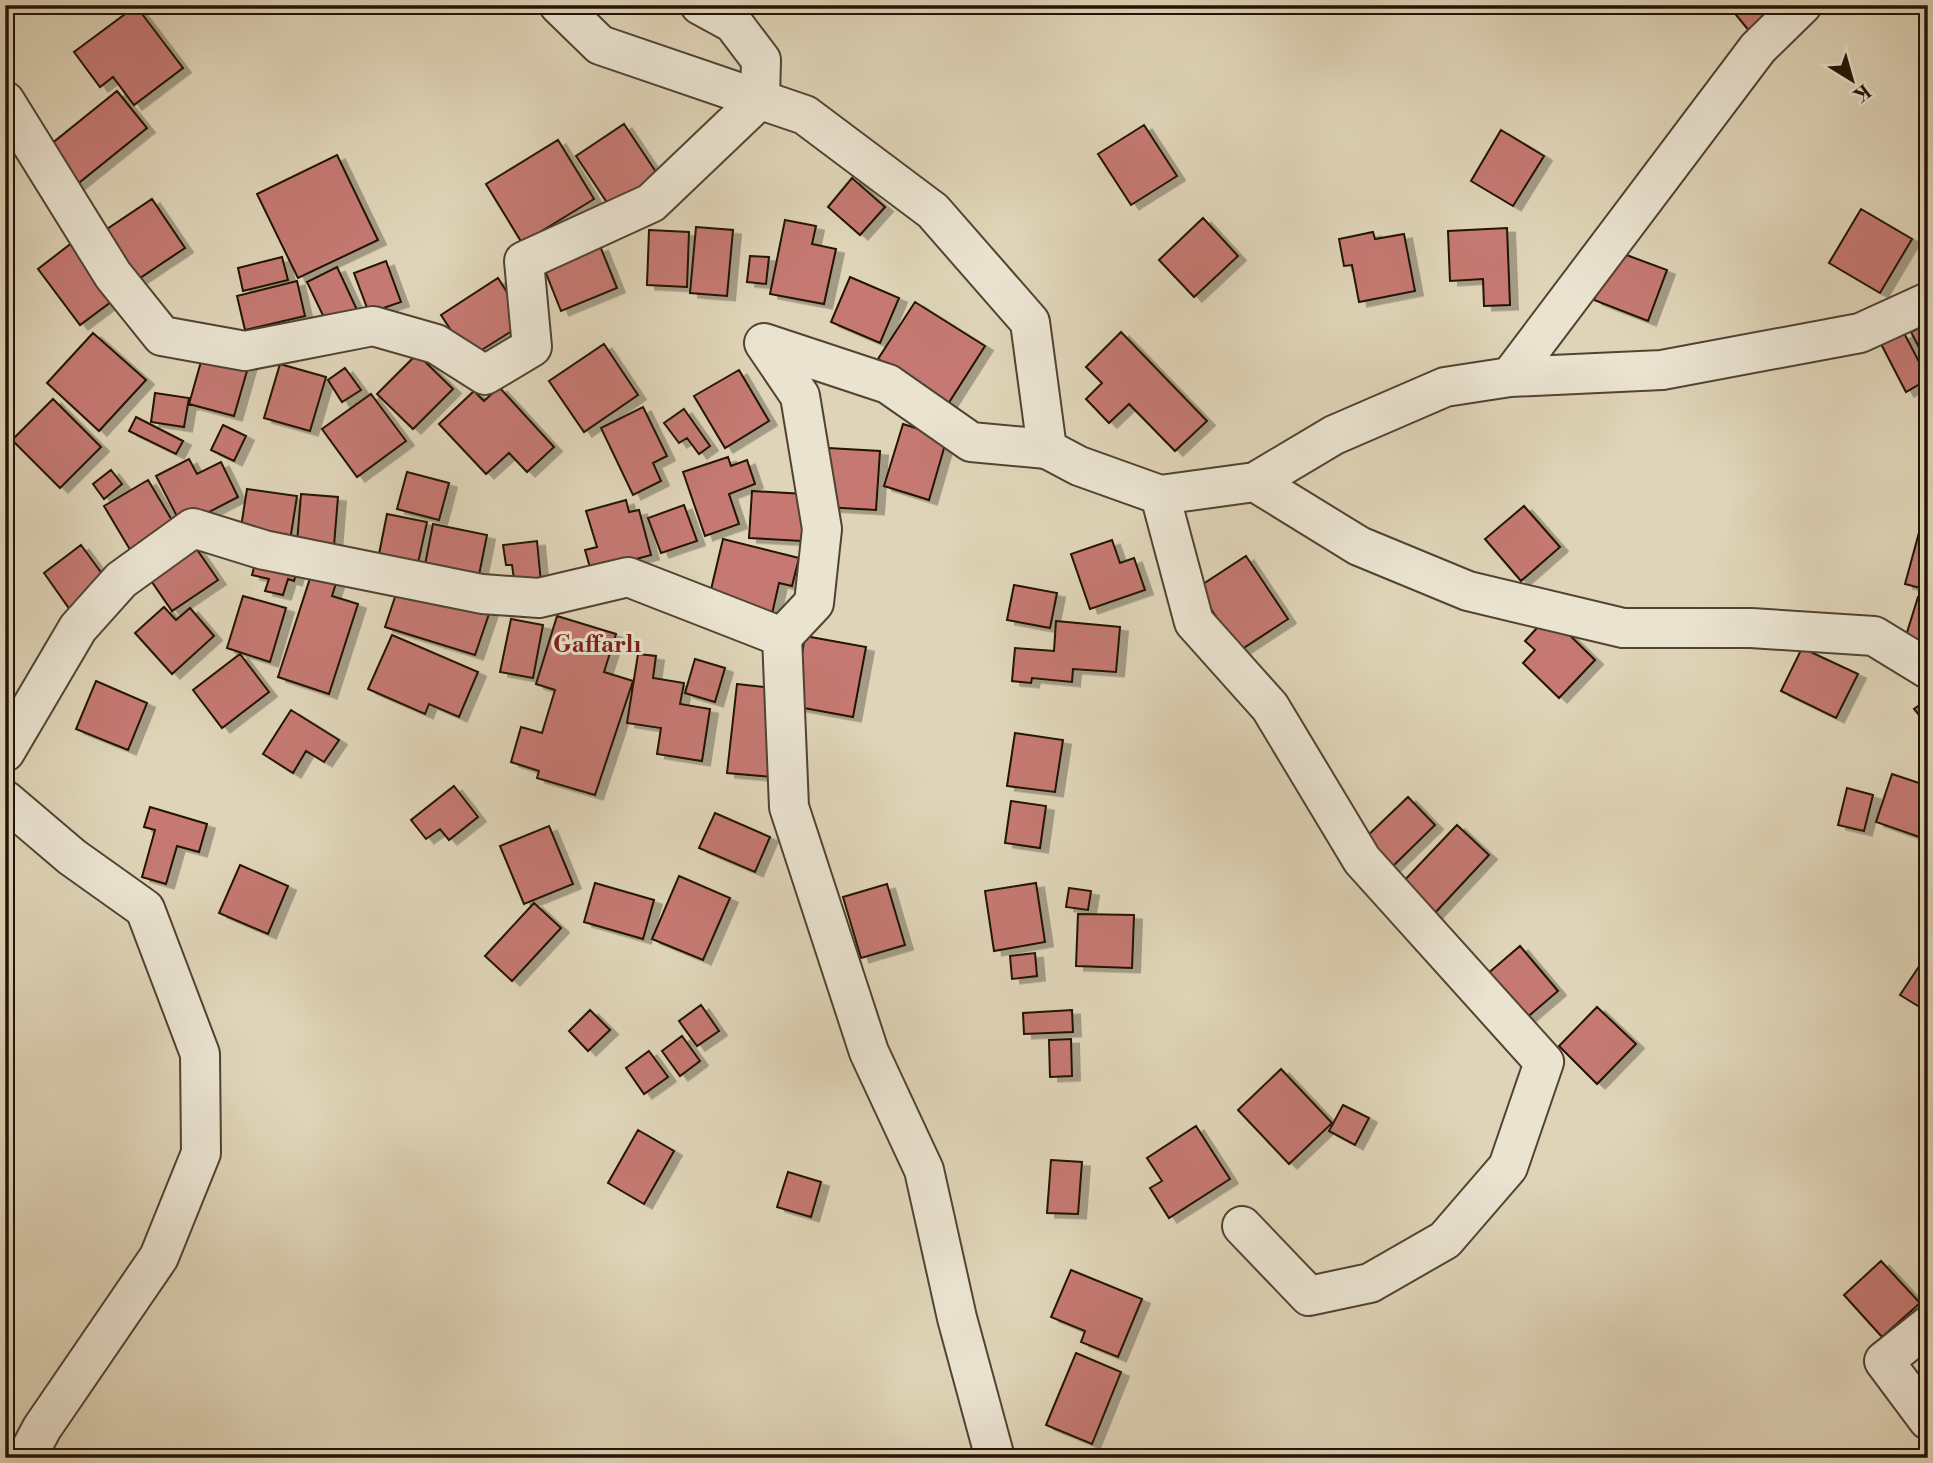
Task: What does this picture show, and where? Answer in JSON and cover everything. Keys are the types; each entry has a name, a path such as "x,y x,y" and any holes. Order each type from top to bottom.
{"street":[{"path":"559,5 600,45 805,115 933,211 1031,323 1047,449"},
{"path":"5,101 113,275 162,336 245,351 373,326 436,344 485,375 532,347 524,261 651,202 760,99 761,60 733,23 700,5"},
{"path":"1510,377 1758,48 1802,5"},
{"path":"995,1458 957,1318 924,1170 869,1052 789,807 782,638 814,603 822,528 800,396 764,343 888,384 971,442 1047,449 1079,466 1160,495 1255,482 1334,435 1445,387 1510,377 1662,370 1860,333 1928,302"},
{"path":"1255,482 1359,546 1468,592 1623,628 1751,628 1874,636 1928,669"},
{"path":"1160,495 1194,622 1270,707 1362,860 1544,1062 1508,1167 1446,1240 1370,1283 1309,1296 1242,1226"},
{"path":"5,752 78,628 121,580 193,528 264,550 482,594 539,598 628,577 782,638"},
{"path":"5,800 72,857 145,909 200,1054 201,1153 159,1257 42,1428 26,1458"},
{"path":"1928,1326 1884,1361 1928,1420"}],"building":[{"path":"1728,5 1783,5 1750,32"},
{"path":"136,6 183,68 134,105 113,77 100,87 74,52"},
{"path":"117,91 147,128 75,186 45,149"},
{"path":"624,124 658,175 610,207 576,156"},
{"path":"1144,125 1177,176 1131,205 1098,154"},
{"path":"1501,130 1544,156 1513,206 1471,181"},
{"path":"558,140 594,199 522,243 486,184"},
{"path":"337,155 378,240 298,278 257,194"},
{"path":"852,178 885,207 860,235 828,207"},
{"path":"152,199 185,248 134,282 101,233"},
{"path":"1861,209 1912,239 1880,293 1829,263"},
{"path":"1203,218 1238,256 1194,297 1159,260"},
{"path":"785,220 816,226 812,244 836,249 824,304 770,294"},
{"path":"696,227 733,230 727,296 690,293"},
{"path":"1507,228 1510,305 1484,306 1483,279 1450,281 1448,231"},
{"path":"649,230 689,232 687,287 647,285"},
{"path":"1373,232 1375,239 1404,234 1415,291 1359,302 1352,265 1344,266 1339,239"},
{"path":"73,242 115,299 80,325 38,269"},
{"path":"600,246 617,288 561,311 544,268"},
{"path":"1613,250 1667,270 1648,321 1594,300"},
{"path":"750,256 769,257 766,284 747,282"},
{"path":"282,257 288,280 243,291 238,268"},
{"path":"386,261 401,302 369,313 354,273"},
{"path":"337,267 358,312 328,326 307,282"},
{"path":"850,277 899,298 880,343 831,322"},
{"path":"498,278 526,322 469,358 441,315"},
{"path":"297,281 305,316 245,330 237,296"},
{"path":"915,302 985,346 948,404 878,359"},
{"path":"1928,323 1928,365 1911,332"},
{"path":"1121,332 1207,421 1175,451 1129,404 1109,423 1086,399 1102,383 1086,367"},
{"path":"93,333 146,380 99,431 47,383"},
{"path":"1904,333 1928,379 1906,392 1881,344"},
{"path":"604,344 638,395 584,432 549,381"},
{"path":"204,351 249,364 234,416 189,404"},
{"path":"417,354 453,389 413,429 377,394"},
{"path":"280,364 326,377 310,431 264,418"},
{"path":"345,368 361,390 342,402 328,380"},
{"path":"739,370 769,421 725,448 694,396"},
{"path":"499,387 554,447 527,472 509,453 486,474 439,424 474,391 484,401"},
{"path":"155,393 189,398 184,427 151,422"},
{"path":"371,394 406,441 357,477 322,429"},
{"path":"53,399 101,447 60,488 12,440"},
{"path":"643,407 667,456 653,463 661,481 633,495 601,428"},
{"path":"684,409 710,446 699,454 687,438 679,443 664,423"},
{"path":"136,417 183,441 176,454 129,431"},
{"path":"903,424 947,438 929,500 884,486"},
{"path":"223,425 246,436 234,461 211,450"},
{"path":"828,448 880,451 876,510 825,507"},
{"path":"728,457 731,466 747,460 755,484 729,494 739,524 705,536 683,472"},
{"path":"189,459 197,474 221,462 238,497 182,526 156,476"},
{"path":"111,470 122,484 104,499 93,484"},
{"path":"407,472 449,483 439,520 397,509"},
{"path":"148,480 176,527 132,553 104,506"},
{"path":"247,489 297,496 289,547 239,540"},
{"path":"752,491 805,494 802,541 749,538"},
{"path":"301,494 338,497 333,558 296,555"},
{"path":"626,500 629,512 639,510 651,555 591,571 585,550 597,547 586,511"},
{"path":"684,505 697,541 661,553 648,518"},
{"path":"1524,506 1560,547 1521,581 1485,539"},
{"path":"387,514 427,522 415,577 379,554"},
{"path":"433,524 487,535 477,585 423,575"},
{"path":"1920,529 1928,531 1928,590 1905,584"},
{"path":"189,538 218,580 172,611 143,569"},
{"path":"723,539 799,558 792,586 779,583 772,614 709,598"},
{"path":"1112,540 1120,563 1134,558 1145,590 1090,609 1071,554"},
{"path":"537,541 541,583 515,586 512,565 506,565 503,545"},
{"path":"81,545 111,586 73,614 44,573"},
{"path":"258,552 299,564 294,581 288,579 283,595 265,591 269,579 252,575"},
{"path":"1246,556 1288,619 1239,651 1197,588"},
{"path":"314,566 339,574 332,596 358,604 329,694 278,677"},
{"path":"400,582 490,611 475,655 385,627"},
{"path":"1014,585 1057,593 1050,628 1007,620"},
{"path":"243,596 286,608 270,662 227,648"},
{"path":"1918,597 1928,600 1928,649 1904,642"},
{"path":"164,607 176,620 190,608 214,636 172,674 135,633"},
{"path":"1549,615 1595,660 1559,698 1523,663 1535,650 1525,641"},
{"path":"557,616 616,634 604,672 633,681 595,795 537,778 539,771 511,762 521,727 542,733 555,690 536,684"},
{"path":"511,619 543,625 533,678 500,672"},
{"path":"1056,621 1120,627 1116,672 1073,669 1072,682 1032,678 1031,683 1012,681 1015,648 1054,651"},
{"path":"392,635 478,672 459,717 429,704 425,714 368,689"},
{"path":"805,636 866,647 853,717 793,706"},
{"path":"1802,648 1858,674 1836,718 1781,691"},
{"path":"240,654 269,692 222,728 193,690"},
{"path":"638,654 656,656 653,678 684,683 680,704 710,709 702,761 657,754 661,728 627,723"},
{"path":"695,659 725,668 715,702 685,693"},
{"path":"96,681 147,703 128,750 76,729"},
{"path":"737,684 781,689 772,777 727,773"},
{"path":"1928,699 1928,726 1914,709"},
{"path":"291,710 339,740 324,762 306,751 293,773 263,754"},
{"path":"1015,733 1063,740 1055,792 1007,786"},
{"path":"1892,774 1928,786 1928,840 1876,822"},
{"path":"454,786 478,817 449,840 440,829 426,839 411,820"},
{"path":"1847,788 1873,795 1864,831 1838,825"},
{"path":"1408,797 1435,825 1390,869 1363,840"},
{"path":"1011,801 1046,806 1040,848 1005,843"},
{"path":"150,807 207,824 199,852 177,846 166,884 142,877 155,830 144,827"},
{"path":"715,813 770,837 755,872 699,848"},
{"path":"1457,825 1489,855 1433,915 1400,885"},
{"path":"549,826 573,884 524,904 500,846"},
{"path":"240,865 288,886 268,934 219,913"},
{"path":"679,876 730,898 703,960 652,939"},
{"path":"595,883 654,900 643,939 584,922"},
{"path":"1036,883 1045,942 994,951 985,891"},
{"path":"887,884 905,945 861,958 843,897"},
{"path":"1069,888 1091,891 1088,910 1066,907"},
{"path":"534,903 561,928 512,981 485,956"},
{"path":"1078,914 1134,915 1132,968 1076,966"},
{"path":"1520,946 1558,991 1524,1020 1486,975"},
{"path":"1035,953 1037,976 1012,979 1010,956"},
{"path":"1928,953 1928,1012 1900,995"},
{"path":"701,1005 719,1031 697,1046 679,1021"},
{"path":"1597,1007 1636,1044 1597,1084 1559,1046"},
{"path":"590,1010 610,1030 588,1051 569,1031"},
{"path":"1072,1010 1073,1032 1024,1034 1023,1013"},
{"path":"682,1036 700,1061 680,1076 662,1051"},
{"path":"1071,1039 1072,1076 1050,1077 1049,1040"},
{"path":"649,1051 668,1077 644,1094 626,1068"},
{"path":"1281,1069 1332,1123 1289,1164 1238,1110"},
{"path":"1343,1105 1369,1118 1355,1145 1329,1131"},
{"path":"1196,1126 1230,1179 1169,1218 1150,1188 1162,1181 1147,1158"},
{"path":"638,1130 674,1151 644,1204 608,1183"},
{"path":"1051,1160 1082,1162 1078,1214 1047,1213"},
{"path":"788,1172 821,1182 811,1217 777,1207"},
{"path":"1881,1261 1920,1303 1882,1337 1844,1295"},
{"path":"1071,1270 1142,1299 1118,1357 1081,1342 1085,1331 1051,1317"},
{"path":"1076,1353 1121,1372 1092,1444 1046,1425"}],"district":[{"name":"Gaffarlı","path":"597,644"}]}
